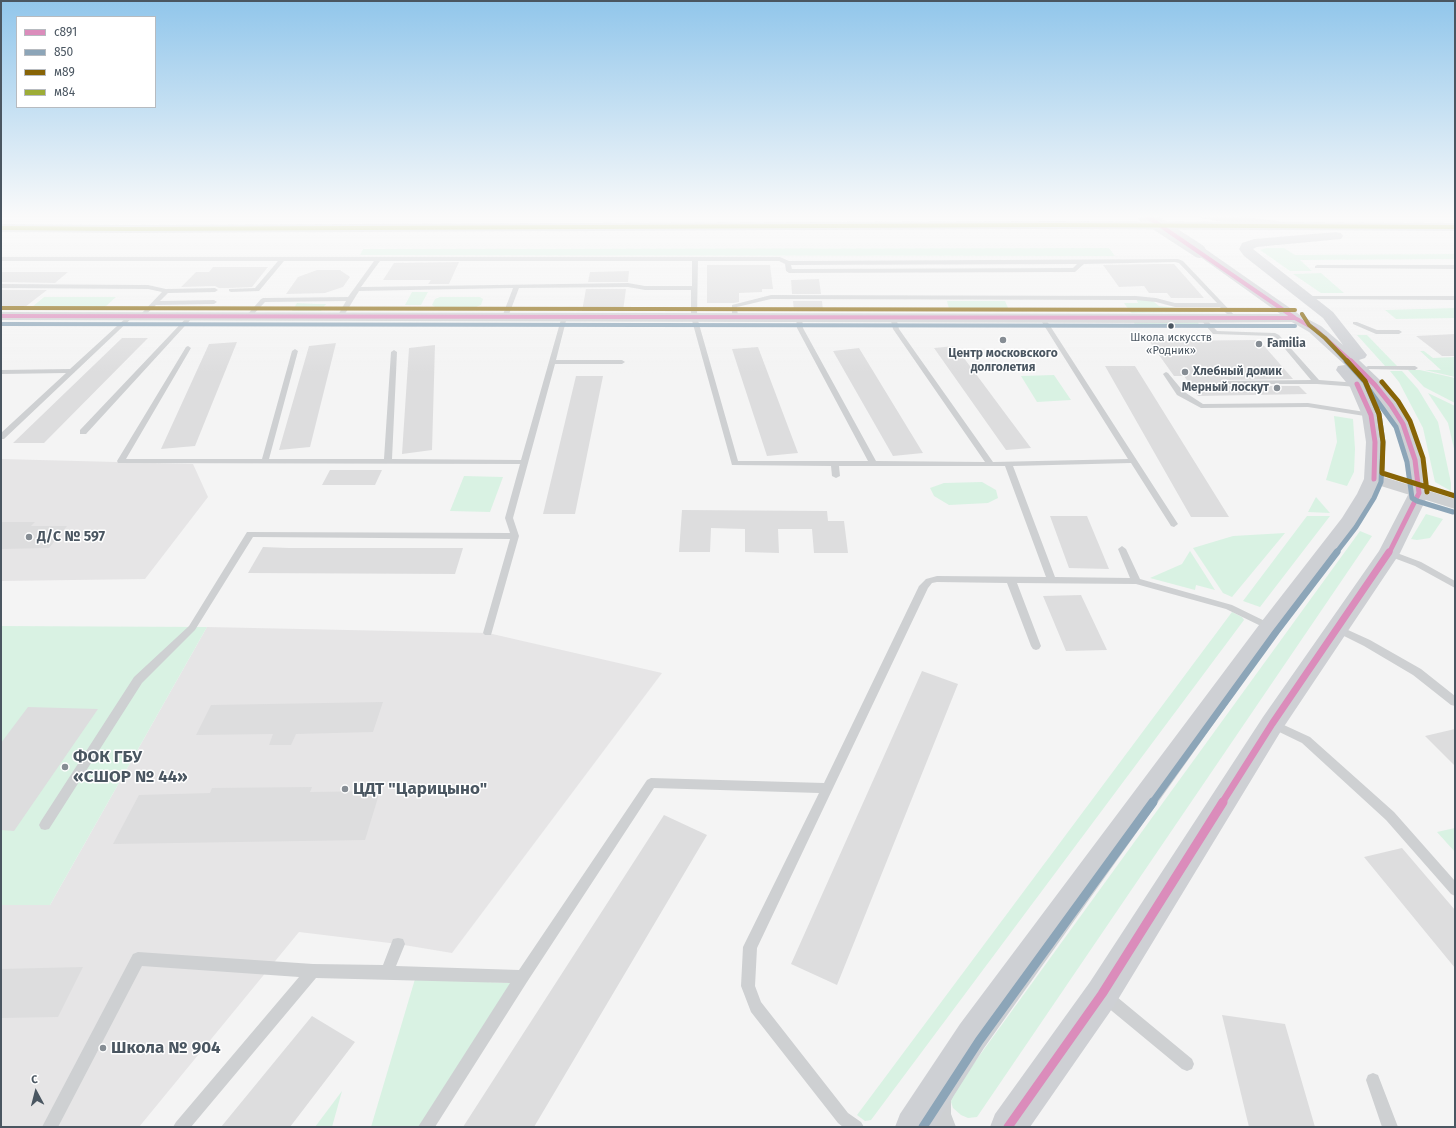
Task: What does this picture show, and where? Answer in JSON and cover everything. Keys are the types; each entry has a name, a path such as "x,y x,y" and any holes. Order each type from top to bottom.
{"main road":[{"path":"1008,1127 1102,994 1272,724 1389,553 1419,494 1416,460 1403,424 1391,405 1366,385 1332,343 1315,329 1295,318 1223,268"},
{"path":"913,1127 972,1036 1270,626 1350,522 1374,479 1375,442 1366,385 1368,368 1336,324 1268,268"}],"street":[{"path":"1,316 800,317 1043,319 1295,318"},
{"path":"1374,479 1455,504"},
{"path":"937,1089 933,1101 933,1114 938,1127"}],"lane":[{"path":"231,290 257,290 276,268"},
{"path":"340,317 350,298 372,268"},
{"path":"695,268 694,317 735,463 1008,464 1133,461"},
{"path":"789,268 789,272 1075,270 1077,268"},
{"path":"1186,268 1235,319"},
{"path":"357,289 628,285 645,288 695,288"},
{"path":"1,286 148,286 166,291 215,290"},
{"path":"505,317 516,286"},
{"path":"1,437 71,371 136,316 154,303 166,291"},
{"path":"735,317 734,306 771,297 1136,298 1156,300 1175,305 1222,305"},
{"path":"249,316 263,300 350,298"},
{"path":"1306,298 1455,298"},
{"path":"154,303 214,302"},
{"path":"83,432 191,316"},
{"path":"488,633 515,536 509,518 523,462 564,317"},
{"path":"800,317 800,328 873,463"},
{"path":"893,318 896,329 991,464"},
{"path":"1043,319 1062,344 1133,461 1174,524"},
{"path":"1204,319 1215,333 1273,334 1277,336 1317,382"},
{"path":"1366,320 1357,320 1355,323 1376,332 1399,332"},
{"path":"188,348 121,461 523,462"},
{"path":"265,461 295,351"},
{"path":"388,462 394,352"},
{"path":"552,362 622,362"},
{"path":"1368,368 1415,368"},
{"path":"1,372 71,371"},
{"path":"1166,374 1180,393 1201,406 1308,405 1371,414"},
{"path":"1224,383 1317,382 1366,385"},
{"path":"835,463 836,476"},
{"path":"1008,464 1052,580"},
{"path":"45,825 138,680 192,628 250,534 515,536"},
{"path":"1122,549 1136,581"},
{"path":"1389,553 1418,564 1455,585"},
{"path":"856,1127 843,1118 756,1007 748,986 750,947 924,586 929,581 937,579 1136,581 1229,607 1270,626"},
{"path":"1011,580 1036,646"},
{"path":"1337,629 1366,643 1417,672 1455,702"},
{"path":"1272,724 1306,740 1390,816 1455,890"},
{"path":"426,1127 522,977 651,783 827,788"},
{"path":"388,972 398,944"},
{"path":"50,1127 138,959 314,971 522,977"},
{"path":"181,1127 314,971"},
{"path":"1102,994 1186,1064"},
{"path":"1373,1080 1390,1127"}],"shaded area":[{"path":"1,459 193,464 208,497 145,579 1,581"},
{"name":"ЦДТ \"Царицыно\"","path":"207,627 488,633 662,673 452,953 398,944 299,932 139,1127 1,1127 1,905 50,905"}],"green space":[{"path":"1285,268 1308,268 1312,271 1290,271"},
{"path":"1321,273 1344,293 1321,293 1293,274"},
{"path":"412,292 428,292 421,305 405,305"},
{"path":"44,297 116,297 105,307 32,307"},
{"path":"440,297 480,297 483,299 481,305 476,307 435,307 432,305 435,299"},
{"path":"1136,299 1153,301 1159,306 1208,309 1215,312 1131,313 1124,303 1138,303"},
{"path":"947,301 1005,301 1008,308 949,309"},
{"path":"297,303 326,304 321,311 292,311"},
{"path":"1455,308 1455,318 1396,319 1385,310"},
{"path":"1133,321 1198,322 1200,327 1136,326"},
{"path":"1219,324 1272,324 1276,328 1221,327"},
{"path":"1357,335 1367,335 1397,366 1385,366"},
{"path":"1420,351 1424,351 1433,358 1455,357 1455,377 1425,370 1441,370"},
{"path":"1408,370 1420,370 1455,378 1455,403 1424,387"},
{"path":"1390,371 1402,371 1418,389 1438,422 1451,483 1451,491 1435,482 1423,428 1399,382"},
{"path":"1054,375 1071,400 1037,402 1021,376"},
{"path":"1428,393 1455,406 1455,453 1448,423"},
{"path":"1334,416 1353,419 1355,449 1354,472 1347,486 1326,480 1337,442"},
{"path":"464,476 503,477 490,512 450,511"},
{"path":"982,482 996,490 998,498 988,503 949,505 934,496 930,488 944,483"},
{"path":"1316,497 1330,513 1308,512"},
{"path":"1426,514 1443,519 1430,538 1417,540 1411,539"},
{"path":"1307,516 1330,516 1260,607 1243,601"},
{"path":"1360,531 1372,536 977,1117 968,1118 961,1115 953,1108 951,1102 953,1092"},
{"path":"1285,533 1232,597 1223,593 1193,548 1233,536"},
{"path":"1190,551 1215,590 1196,585 1195,590 1150,578 1182,564"},
{"path":"1232,612 1242,617 1244,620 871,1120 865,1121 857,1115"},
{"name":"ФОК ГБУ «СШОР № 44»","path":"1,626 207,627 50,905 1,905"},
{"path":"1455,828 1455,852 1437,832"},
{"path":"415,979 511,983 419,1127 371,1127"},
{"path":"342,1091 332,1127 315,1127"}],"building":[{"path":"212,268 267,268 252,287 181,287 196,272 209,272"},
{"path":"391,268 456,268 449,284 428,284 431,280 383,280"},
{"path":"707,268 770,268 773,289 762,289 762,292 739,293 739,302 707,303"},
{"path":"1105,268 1177,268 1204,298 1171,298 1167,293 1149,293 1144,286 1119,287"},
{"path":"317,270 340,270 350,277 343,287 325,293 286,294 298,277"},
{"path":"629,271 628,282 588,282 590,272"},
{"path":"1,272 68,272 55,283 1,282"},
{"path":"819,279 821,294 792,294 791,280"},
{"path":"586,289 626,289 623,311 582,311"},
{"path":"1,290 47,290 25,307 1,307"},
{"path":"793,301 822,301 823,311 794,311"},
{"path":"1455,334 1455,356 1442,356 1416,336"},
{"path":"122,338 148,338 44,443 13,443"},
{"path":"1259,340 1293,379 1224,380 1219,384 1222,386 1299,386 1307,394 1198,396 1184,376 1174,376 1149,341"},
{"path":"237,342 195,446 161,449 209,344"},
{"path":"336,343 310,447 279,450 309,346"},
{"path":"435,345 432,450 402,454 409,348"},
{"path":"955,346 1031,448 1006,450 934,348"},
{"path":"758,347 798,453 767,456 732,349"},
{"path":"859,348 923,453 893,456 833,351"},
{"path":"1105,366 1135,366 1229,517 1191,517"},
{"path":"576,376 603,376 575,514 543,514"},
{"path":"330,470 382,470 375,485 322,485"},
{"path":"682,510 827,511 828,521 844,521 848,553 814,553 812,529 778,529 779,553 745,552 745,529 711,528 710,552 679,552"},
{"path":"1050,516 1087,516 1109,569 1069,568"},
{"name":"Д/C № 597","path":"1,522 35,522 31,526 67,526 49,548 1,549"},
{"path":"263,547 463,548 455,574 248,573"},
{"path":"1081,595 1107,650 1066,651 1043,596"},
{"path":"922,671 958,684 837,985 791,964"},
{"path":"383,702 373,732 296,734 291,745 269,745 273,734 196,735 211,705"},
{"path":"28,707 98,709 14,831 1,830 1,743"},
{"path":"1455,729 1455,766 1425,736"},
{"path":"312,787 310,792 380,791 365,840 113,844 139,795 210,793 212,788"},
{"path":"664,815 707,835 534,1127 463,1127"},
{"path":"1402,848 1455,910 1455,968 1364,857"},
{"path":"83,967 58,1017 1,1018 1,969"},
{"path":"1222,1015 1285,1024 1315,1127 1249,1127"},
{"path":"312,1016 355,1042 290,1127 221,1127"}],"transit line":[{"name":"с891","path":"1008,1127 1102,994 1272,724 1389,553 1419,493 1415,460 1403,424 1391,405 1375,385 1332,343 1315,329 1295,318 1223,268"},
{"name":"м89","path":"1,308 1295,310"},
{"name":"850","path":"923,1127 979,1041 1276,632 1356,527 1374,498 1381,482 1383,442 1379,414 1365,382 1325,338 1309,325 1302,314"},
{"name":"м89","path":"1302,314 1309,325 1325,338 1365,381 1379,414 1383,442 1382,473 1455,496"},
{"name":"с891","path":"1,316 1295,318"},
{"name":"850","path":"1,324 1295,326"},
{"name":"м89","path":"1382,382 1398,401 1410,421 1423,458 1427,492"},
{"name":"с891","path":"1357,384 1371,415 1375,442 1374,479"},
{"name":"850","path":"1370,391 1396,427 1407,462 1412,498 1417,501 1453,512"}],"place":[{"name":"Школа искусств «Родник»","path":"1171,326"},
{"name":"Центр московского долголетия","path":"1003,340"},
{"name":"Familia","path":"1259,344"},
{"name":"Хлебный домик","path":"1185,372"},
{"name":"Мерный лоскут","path":"1277,388"},
{"name":"Д/C № 597","path":"29,537"},
{"name":"ФОК ГБУ «СШОР № 44»","path":"65,767"},
{"name":"ЦДТ \"Царицыно\"","path":"345,789"},
{"name":"Школа № 904","path":"103,1048"}]}
